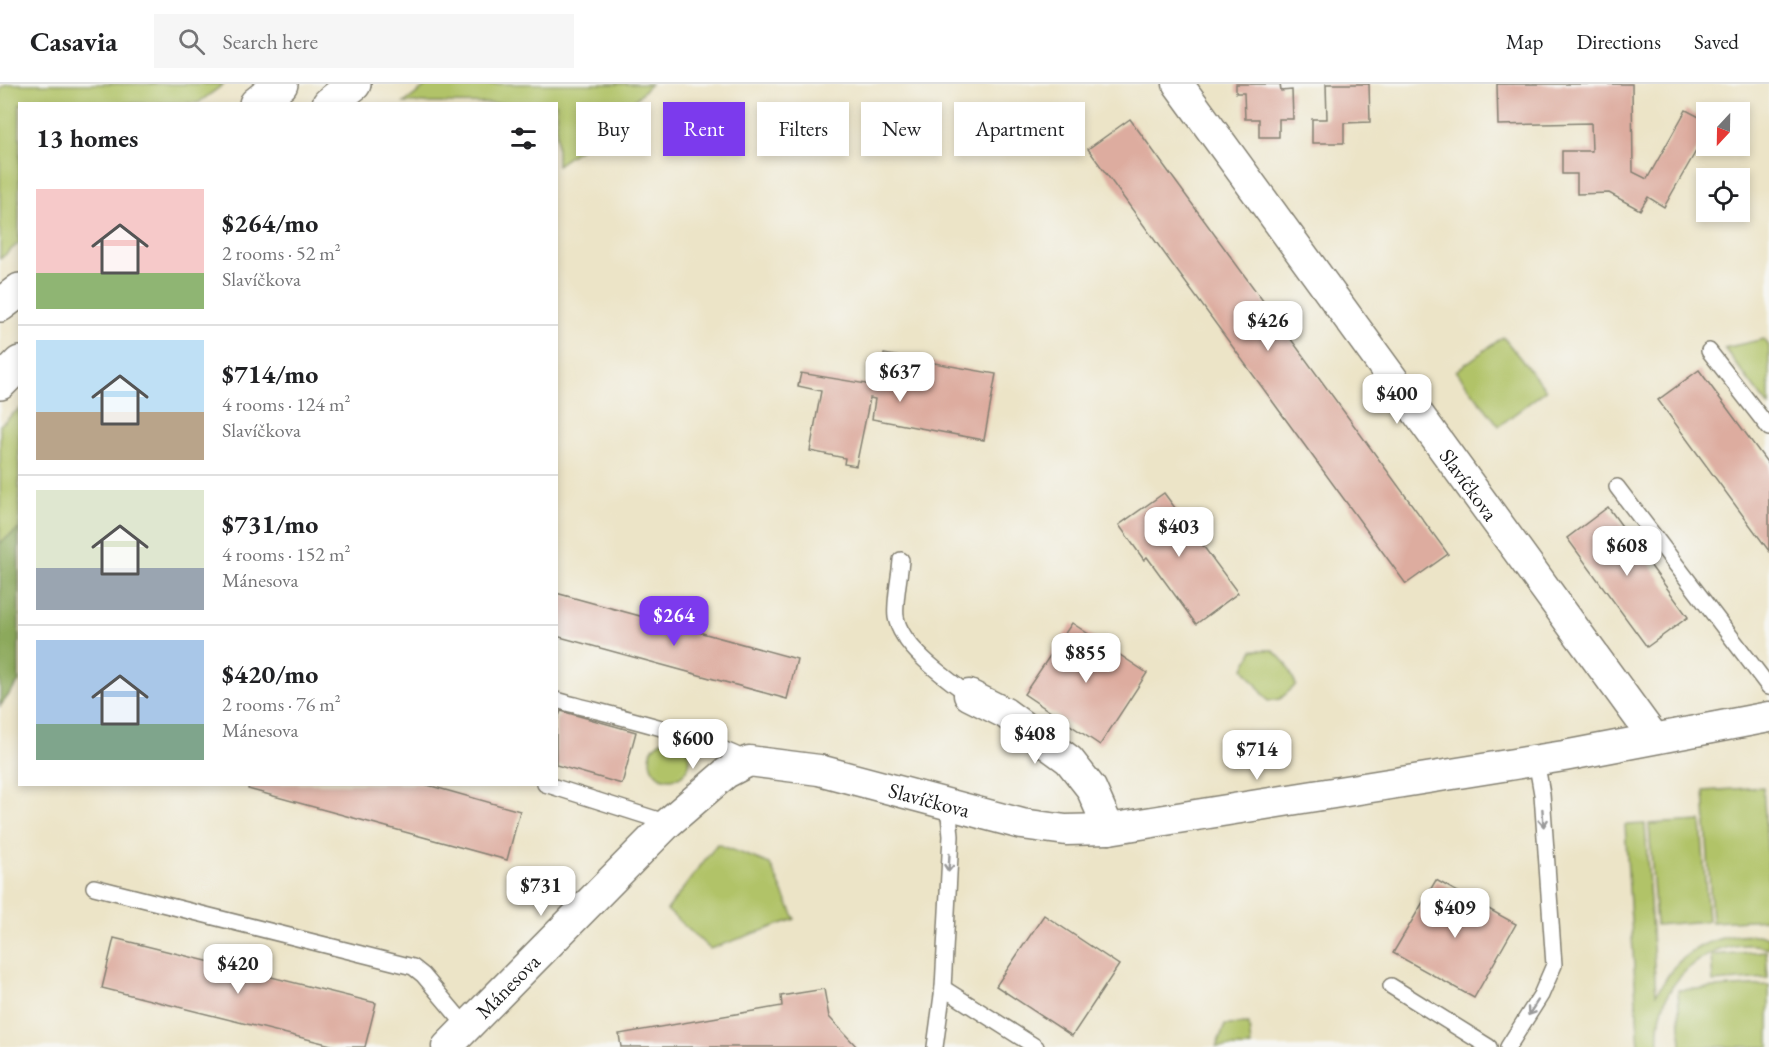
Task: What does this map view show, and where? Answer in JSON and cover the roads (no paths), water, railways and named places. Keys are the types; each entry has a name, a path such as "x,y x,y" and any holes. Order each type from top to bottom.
{"highway":[{"path":"258,102 280,84"},
{"path":"332,102 354,84"},
{"path":"0,305 18,292"},
{"path":"0,365 18,352"},
{"path":"0,383 18,365"}],"street":[{"name":"Slavíčkova","path":"1178,84 1654,738"},
{"path":"969,695 1005,713 1070,760 1091,788 1109,829"},
{"name":"Slavíčkova","path":"749,761 819,770 1022,824 1066,830 1109,829 1536,760 1769,717"},
{"path":"668,823 726,773 749,761"},
{"name":"Mánesova","path":"456,1037 668,823"}],"lane":[{"path":"1709,351 1769,428"},
{"path":"1617,487 1769,687"},
{"path":"901,560 896,617 903,633 914,650 969,695"},
{"name":"Slavíčkova","path":"558,701 725,749 749,761"},
{"path":"1508,1047 1541,995 1554,965 1542,794 1536,760"},
{"path":"551,786 668,823"},
{"path":"935,1047 943,988 951,836 948,805"},
{"path":"94,887 413,967 423,975 456,1037"},
{"path":"1391,986 1489,1047"},
{"path":"943,988 1036,1047"}]}
